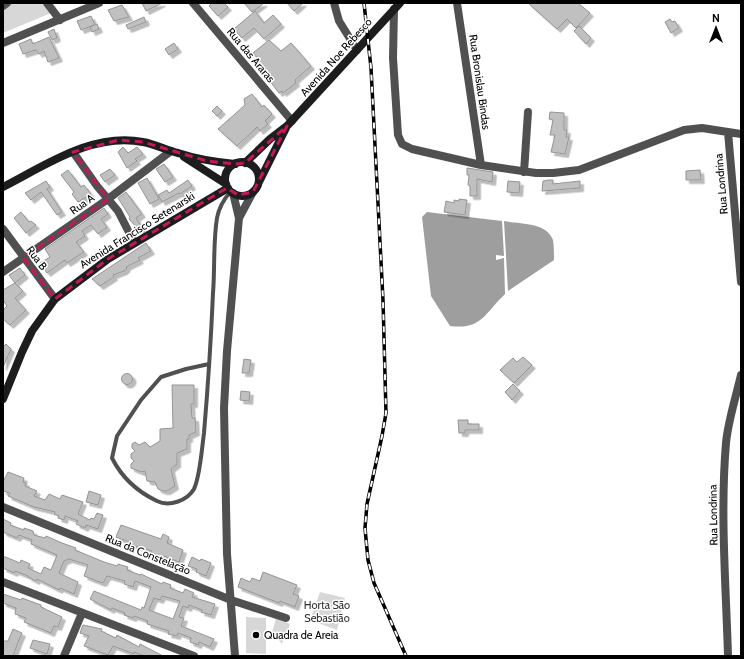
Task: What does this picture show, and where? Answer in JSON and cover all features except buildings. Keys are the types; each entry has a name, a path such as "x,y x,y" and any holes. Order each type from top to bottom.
{"main road":[{"name":"Avenida Noe Rebesco","path":"245,163 270,139 290,124 397,6"},
{"name":"Avenida Noe Rebesco","path":"259,183 290,124"},
{"path":"3,187 73,152 102,142 120,140 143,142 207,161 234,164 245,163 258,172 259,183 253,192 243,196 229,189 175,152"},
{"path":"229,189 227,173 234,164"},
{"name":"Avenida Francisco Setenarski","path":"4,396 32,331 55,299 102,263 134,242 229,189"}],"street":[{"path":"3,6 7,3"},
{"path":"47,3 60,20"},
{"path":"3,43 100,3"},
{"name":"Rua das Araras","path":"193,3 290,124"},
{"path":"334,3 339,21 357,50"},
{"name":"Rua Bronislau Bindas","path":"456,3 481,165"},
{"path":"397,6 393,58 398,134 402,144 412,149 481,165 524,172 552,173 579,170 684,130 702,128 741,134"},
{"path":"524,172 528,112"},
{"name":"Rua Londrina","path":"728,132 741,282"},
{"path":"73,152 118,211 134,242"},
{"name":"Rua A","path":"3,272 175,152"},
{"path":"229,189 240,218"},
{"path":"235,656 224,472 226,351 240,218 253,192"},
{"name":"Rua B","path":"3,229 23,258 55,299"},
{"name":"Rua Londrina","path":"728,656 723,504 724,469 726,442 741,375"},
{"name":"Rua da Constelação","path":"3,507 231,600 286,618"},
{"path":"3,582 194,656"},
{"path":"64,656 82,613"}],"lane":[{"path":"209,364 161,377 141,400 117,436 112,458 119,471 136,490 161,503 184,500 194,488 202,455 209,364 217,217 229,189"}],"highlighted area":[{"path":"287,126 253,192 238,195 227,188 108,259 55,299 23,258 108,199 73,152 119,140 143,142 207,161 235,164 245,163"}],"green space":[{"path":"10,3 42,3 51,13 3,33 3,9"},
{"name":"Horta São Sebastião","path":"320,592 345,598 337,630 310,620"},
{"name":"Quadra de Areia","path":"246,617 266,618 266,654 246,653"},
{"path":"276,618 290,624 282,644 272,633"}],"shaded area":[{"path":"427,212 502,221 504,256 496,255 496,260 504,258 505,294 482,319 476,323 461,327 450,326 431,296 422,217"},
{"path":"504,221 532,225 545,230 550,234 554,247 554,260 508,291"}],"railway":[{"path":"364,3 371,68 383,300 386,413 367,504 365,528 368,560 374,583 406,656"}],"place":[{"name":"Quadra de Areia","path":"256,635"}]}
